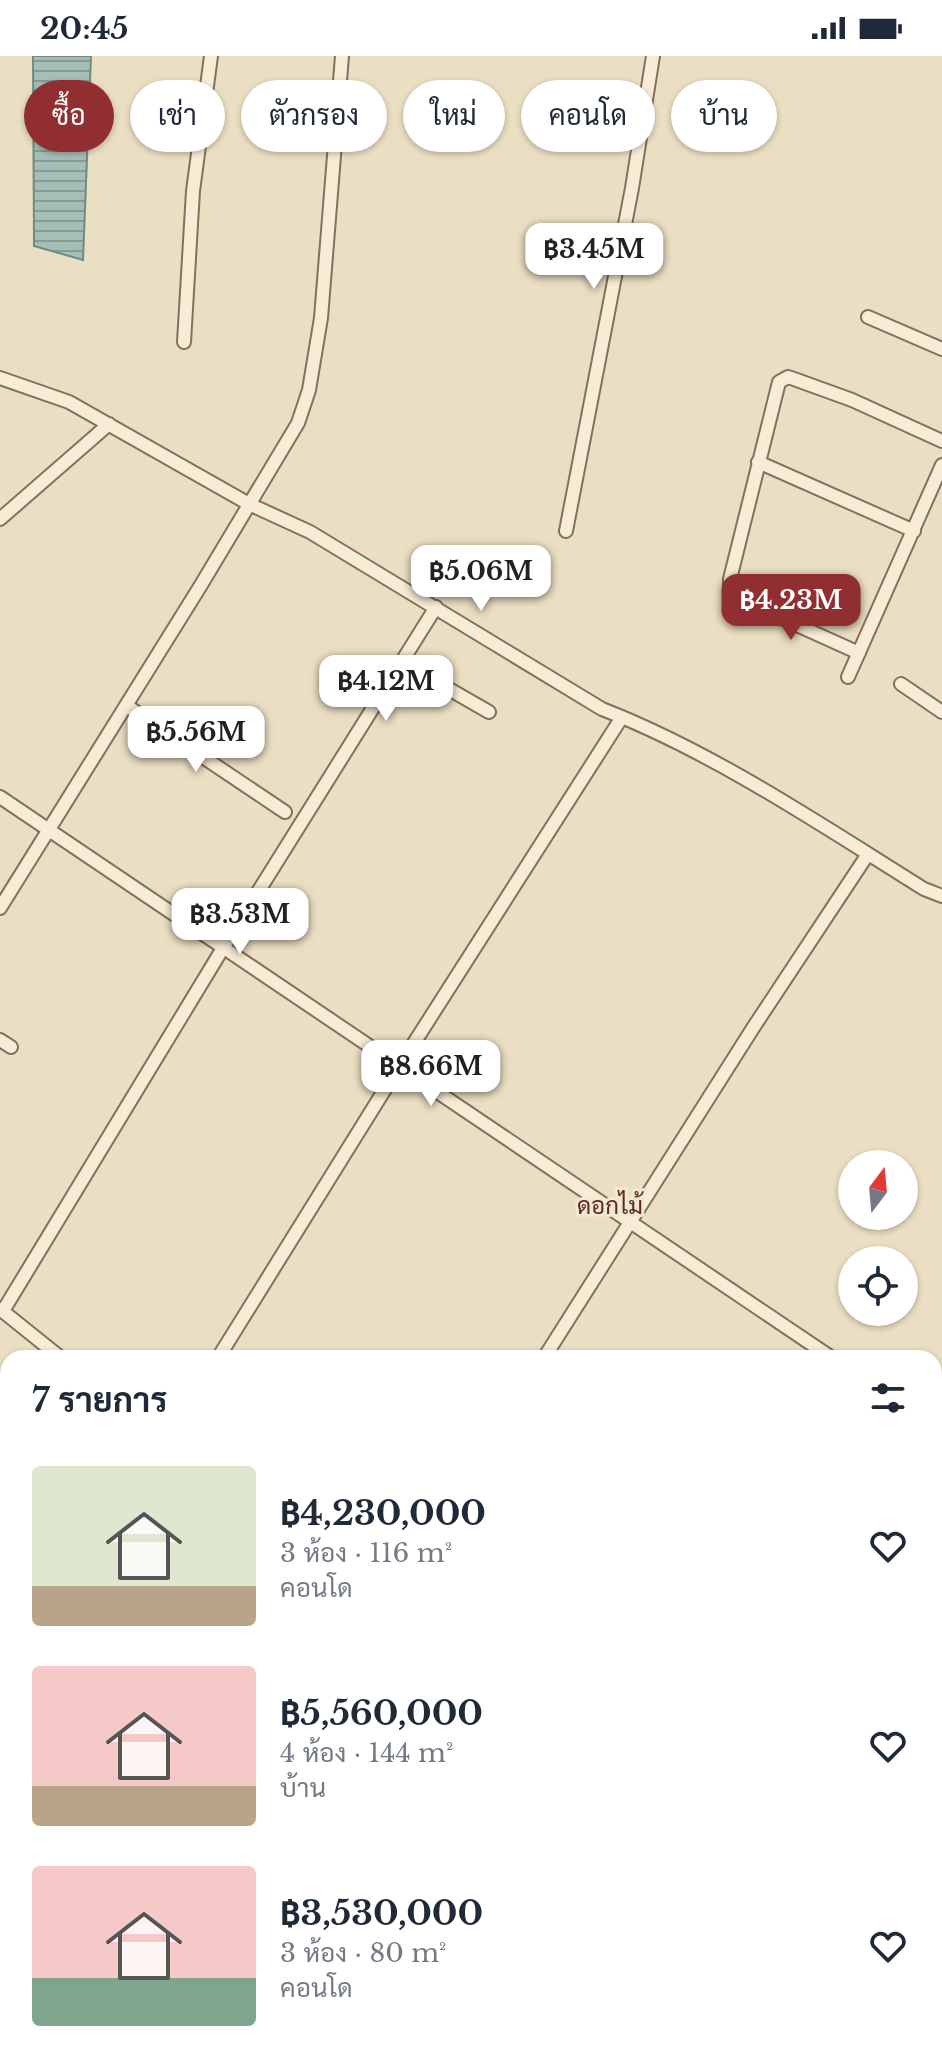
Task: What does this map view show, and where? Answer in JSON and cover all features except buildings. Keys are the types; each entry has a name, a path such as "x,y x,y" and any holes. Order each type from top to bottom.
{"street":[{"path":"184,342 193,191 211,56"},
{"path":"0,908 127,706 298,423 316,361 332,205 342,56"},
{"path":"566,531 632,188 653,56"},
{"path":"868,317 942,349"},
{"path":"859,653 737,598 730,590 730,579 779,382 788,377 852,400 942,441"},
{"path":"0,378 69,402 249,504 310,532 602,709 642,725 766,792 924,889 942,896"},
{"path":"0,519 109,424"},
{"path":"758,462 914,531"},
{"path":"848,677 942,465"},
{"path":"51,1350 1,1310 436,607"},
{"path":"402,662 489,712"},
{"path":"901,684 942,712"},
{"path":"127,706 285,812"},
{"path":"223,1350 622,717"},
{"path":"0,797 820,1350"},
{"path":"549,1350 868,854"}],"water":[{"path":"33,56 91,56 90,80 33,80"},
{"path":"34,152 87,152 83,260 34,246"}],"district":[{"name":"ดอกไม้","path":"610,1206"}]}
